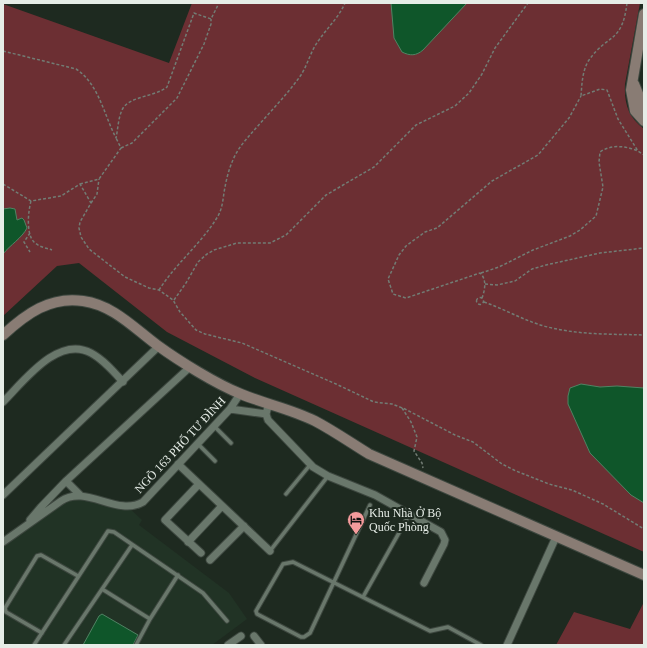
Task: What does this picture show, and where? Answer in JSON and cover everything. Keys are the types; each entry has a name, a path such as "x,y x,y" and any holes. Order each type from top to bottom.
{"street":[{"path":"644,14 631,90 632,104 639,116 644,121"},
{"path":"633,78 638,96 644,108"},
{"path":"3,336 19,321 40,307 68,300 82,300 94,303 115,312 159,346 190,367 240,394 269,403 314,421 338,434 369,454 644,575"},
{"path":"3,495 124,382 159,346"},
{"path":"3,402 50,358 60,352 70,349 80,349 92,353 124,382"},
{"path":"26,526 41,507 66,481 190,367"},
{"name":"NGÕ 163 PHỐ TƯ ĐÌNH","path":"80,495 114,504 138,504 143,502 230,409 240,394"},
{"path":"269,403 266,414 268,420 310,465 328,476 375,495 441,532 445,540 424,583"},
{"path":"230,409 266,414"},
{"path":"178,464 270,551"},
{"path":"66,481 80,495"},
{"path":"199,484 165,520 201,554"},
{"path":"3,542 65,499 80,495"},
{"path":"188,542 222,506"},
{"path":"210,560 244,526"},
{"path":"507,645 556,537"},
{"path":"228,645 241,636"},
{"path":"254,636 261,645"}],"lane":[{"path":"213,426 231,443"},
{"path":"197,443 215,461"},
{"path":"286,494 310,465"},
{"path":"270,551 328,476"},
{"path":"370,505 334,583 310,633 304,637 257,614 256,611 286,562 293,562 334,583 430,631 448,627 481,645"},
{"path":"363,597 409,515"},
{"path":"34,645 108,531 114,532 178,575 209,598 227,621"},
{"path":"64,645 132,545"},
{"path":"42,633 6,612 5,608 37,556 41,555 78,576"},
{"path":"136,645 178,575"},
{"path":"102,589 150,620"}],"path":[{"path":"219,3 210,19 211,24 204,44 177,98 132,143 121,148 99,178 97,194 80,222 79,228 85,243 95,254 125,277 149,288 159,290 173,300 188,323 205,334 242,343 374,402 402,408 473,442 502,464 543,482 572,490 603,504 644,529"},
{"path":"159,290 170,273 197,243 218,215 223,201 227,175 231,163 243,143 286,95 302,74 318,41 337,17 345,3"},
{"path":"173,300 186,283 198,262 207,254 214,250 237,243 270,243 286,235 326,195 374,167 416,125 455,106 469,93 482,74 495,48 528,3"},
{"path":"627,3 623,25 620,32 597,52 587,65 582,78 581,96 569,118 538,155 492,181 442,224 425,232 406,246 399,255 388,278 393,294 406,298 499,267 580,230 596,216 599,207 603,187 599,162 600,152 610,146 630,148 644,154"},
{"path":"116,138 120,114 126,104 132,100 152,96 167,87 194,13 210,19"},
{"path":"3,51 76,70 84,74 94,88 121,148"},
{"path":"581,96 600,89 607,90 616,114 638,152"},
{"path":"3,184 31,201 61,196 80,184 99,178"},
{"path":"80,184 91,203"},
{"path":"31,201 29,221 30,233 34,242 52,250"},
{"path":"30,233 25,238 24,242 30,252"},
{"path":"485,284 497,285 515,281 532,269 546,265 595,254 644,248"},
{"path":"480,273 484,278 485,284 482,298 484,302"},
{"path":"482,298 478,299 478,303 482,304 484,302 529,321 553,328 590,333 644,335"},
{"path":"402,408 414,430 417,442 414,451 422,463 422,469"}],"shaded area":[{"path":"192,3 640,3 625,84 625,97 628,109 634,120 644,129 644,552 255,378 167,332 79,263 57,266 3,316 3,4 169,63"},
{"path":"391,3 467,3 423,50 413,55 402,52 394,38"},
{"path":"3,209 15,209 17,220 22,218 27,228 3,254"},
{"path":"581,384 600,387 617,386 644,388 644,503 631,495 590,453 568,404 570,388"},
{"path":"72,498 128,507 142,520 139,525 229,593 247,619 212,645 6,645 3,637 3,546"},
{"path":"644,602 644,645 556,645 574,612 630,629"},
{"path":"102,614 138,635 133,645 83,645 99,616"}],"place":[{"name":"Khu Nhà Ở Bộ Quốc Phòng","path":"356,535"}]}
